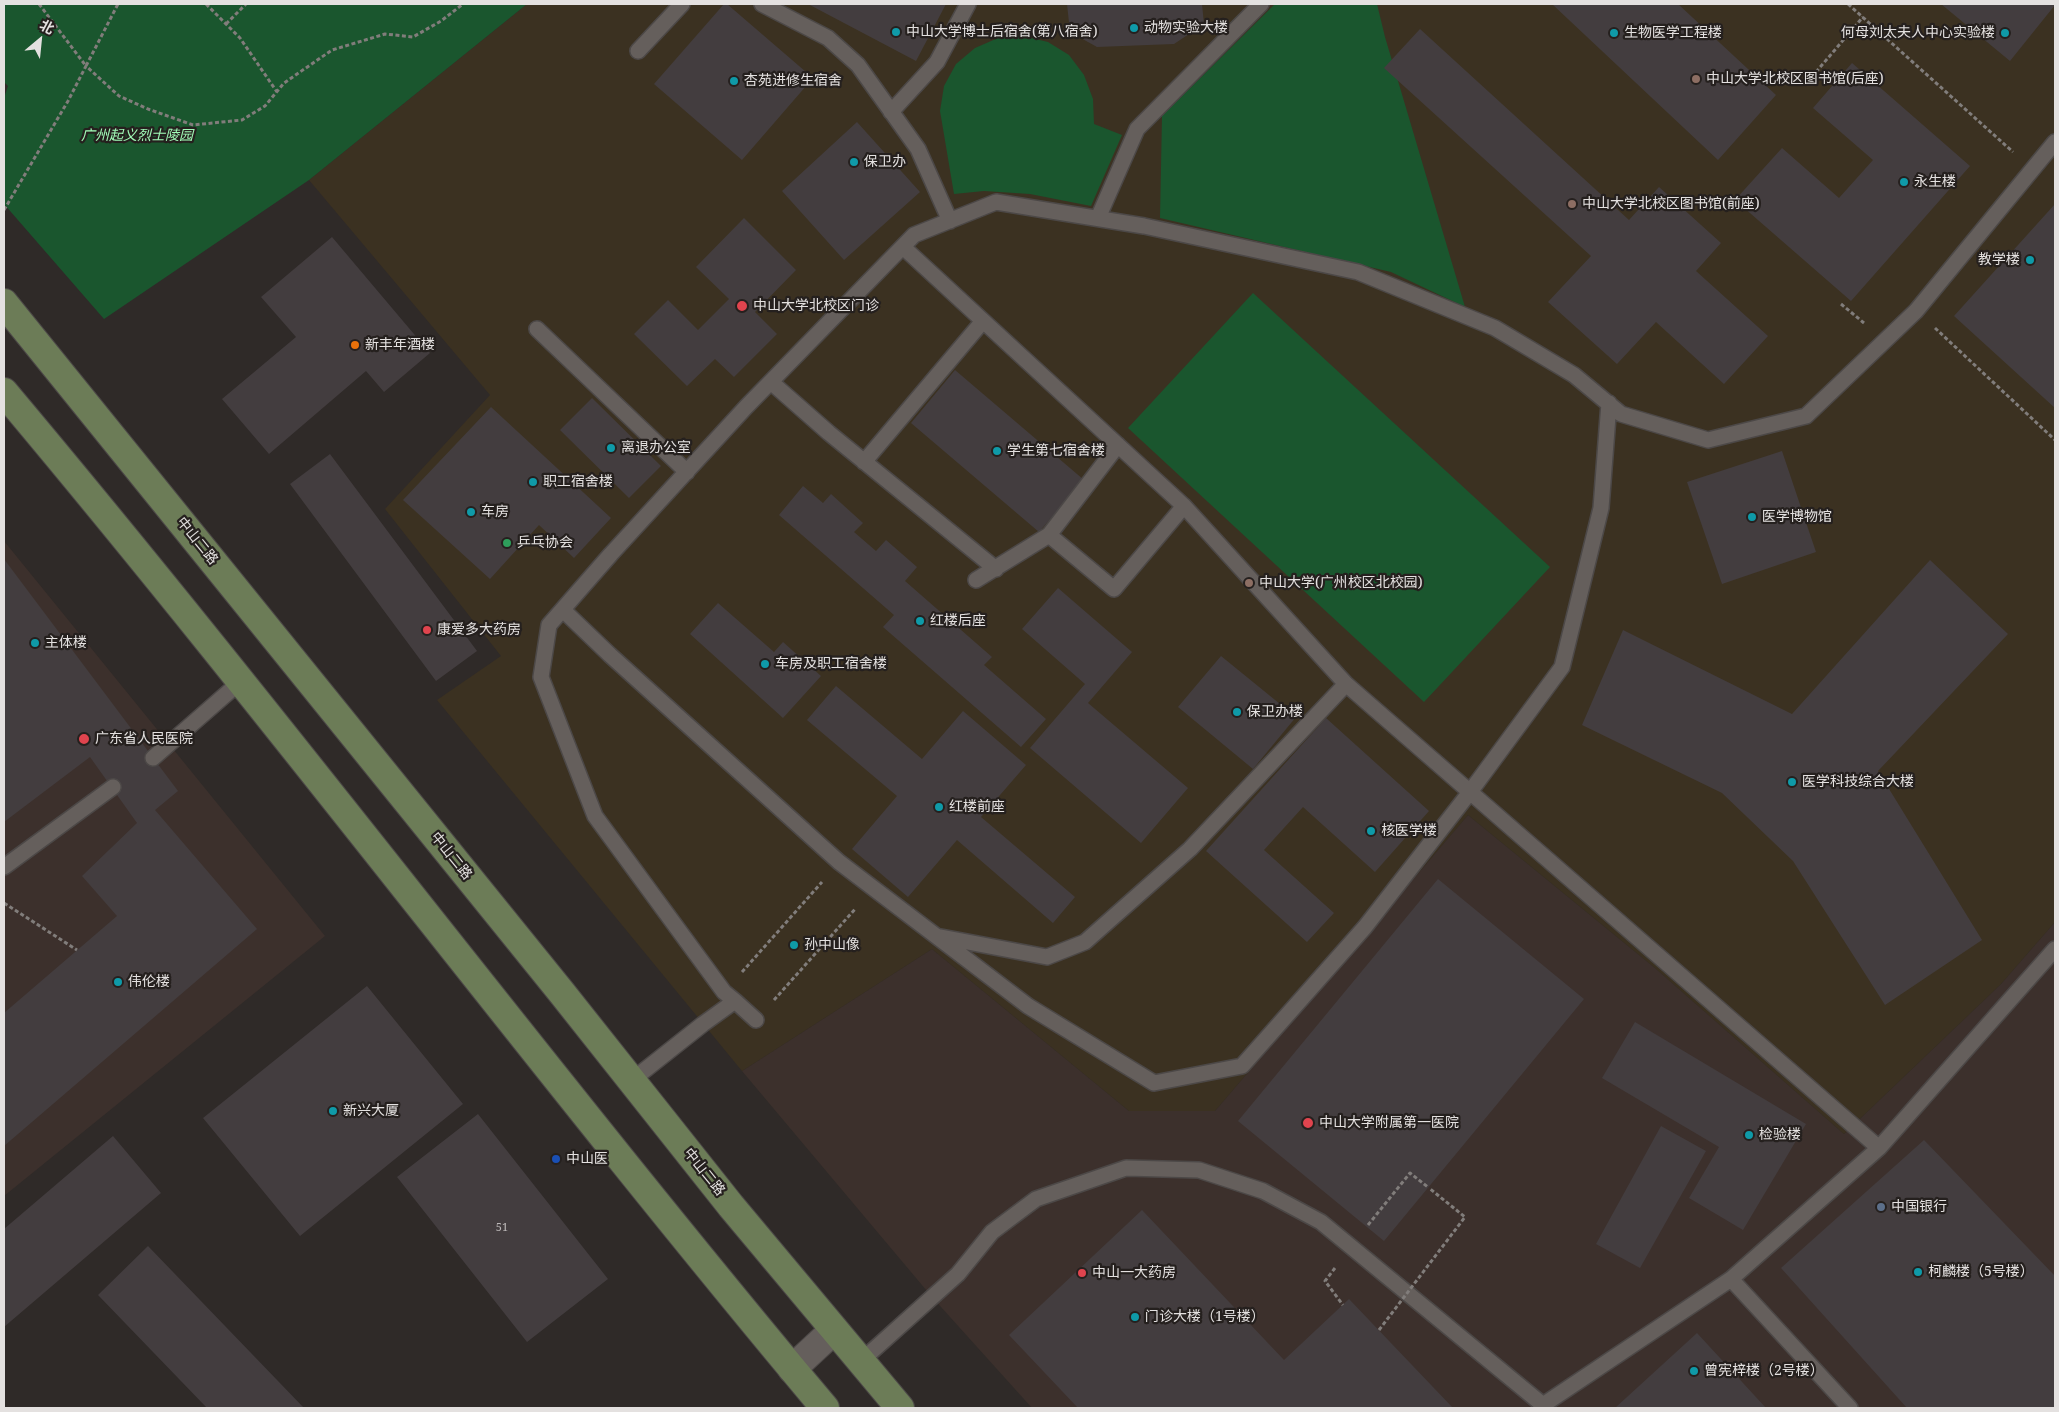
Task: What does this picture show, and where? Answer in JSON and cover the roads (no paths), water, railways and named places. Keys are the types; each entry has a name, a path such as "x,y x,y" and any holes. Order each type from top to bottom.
{"main road":[{"name":"中山二路","path":"4,303 562,992 631,1081 860,1362 900,1408"},
{"path":"4,392 74,475 700,1257 825,1408"}],"street":[{"path":"792,1369 834,1330"}],"lane":[{"path":"638,51 682,4"},
{"path":"762,4 828,38 858,65 918,149 950,221"},
{"path":"891,112 937,62 968,4"},
{"path":"1098,218 1137,129 1261,4"},
{"path":"756,1020 730,996 595,816 541,676 549,625 611,554 771,382 914,235 996,202 1144,226 1358,272 1496,328 1574,375 1621,414 1708,440 1806,416 1916,311 2055,142"},
{"path":"903,247 1184,506 1346,684 1879,1148"},
{"path":"864,462 983,321"},
{"path":"537,329 687,472"},
{"path":"771,382 864,462 996,569"},
{"path":"563,610 610,655 839,862 1028,1006 1154,1084 1242,1066 1365,927 1470,792 1562,666 1601,508 1609,403"},
{"path":"976,580 1049,535 1118,444"},
{"path":"1049,535 1114,589 1184,506"},
{"path":"153,758 240,682"},
{"path":"938,936 1047,957 1084,942 1190,849 1346,684"},
{"path":"4,867 113,787"},
{"path":"860,1362 958,1274 992,1232 1036,1200 1126,1168 1199,1170 1263,1191 1321,1222 1544,1406 1731,1279 1879,1148 2053,956"},
{"path":"631,1081 703,1024 730,996"},
{"path":"1731,1279 1850,1408"}],"place":[{"name":"动物实验大楼","path":"1134,28"},
{"name":"中山大学博士后宿舍(第八宿舍)","path":"896,32"},
{"name":"生物医学工程楼","path":"1614,33"},
{"name":"何母刘太夫人中心实验楼","path":"2005,33"},
{"name":"中山大学北校区图书馆(后座)","path":"1696,79"},
{"name":"杏苑进修生宿舍","path":"734,81"},
{"name":"保卫办","path":"854,162"},
{"name":"永生楼","path":"1904,182"},
{"name":"中山大学北校区图书馆(前座)","path":"1572,204"},
{"name":"教学楼","path":"2030,260"},
{"name":"中山大学北校区门诊","path":"742,306"},
{"name":"新丰年酒楼","path":"355,345"},
{"name":"离退办公室","path":"611,448"},
{"name":"学生第七宿舍楼","path":"997,451"},
{"name":"职工宿舍楼","path":"533,482"},
{"name":"车房","path":"471,512"},
{"name":"医学博物馆","path":"1752,517"},
{"name":"乒乓协会","path":"507,543"},
{"name":"中山大学(广州校区北校园)","path":"1249,583"},
{"name":"红楼后座","path":"920,621"},
{"name":"康爱多大药房","path":"427,630"},
{"name":"主体楼","path":"35,643"},
{"name":"车房及职工宿舍楼","path":"765,664"},
{"name":"保卫办楼","path":"1237,712"},
{"name":"广东省人民医院","path":"84,739"},
{"name":"医学科技综合大楼","path":"1792,782"},
{"name":"红楼前座","path":"939,807"},
{"name":"核医学楼","path":"1371,831"},
{"name":"孙中山像","path":"794,945"},
{"name":"伟伦楼","path":"118,982"},
{"name":"新兴大厦","path":"333,1111"},
{"name":"中山大学附属第一医院","path":"1308,1123"},
{"name":"检验楼","path":"1749,1135"},
{"name":"中山医","path":"556,1159"},
{"name":"中国银行","path":"1881,1207"},
{"name":"柯麟楼（5号楼）","path":"1918,1272"},
{"name":"中山一大药房","path":"1082,1273"},
{"name":"门诊大楼（1号楼）","path":"1135,1317"},
{"name":"曾宪梓楼（2号楼）","path":"1694,1371"}],"park label":[{"name":"广州起义烈士陵园","path":"137,136"}]}
